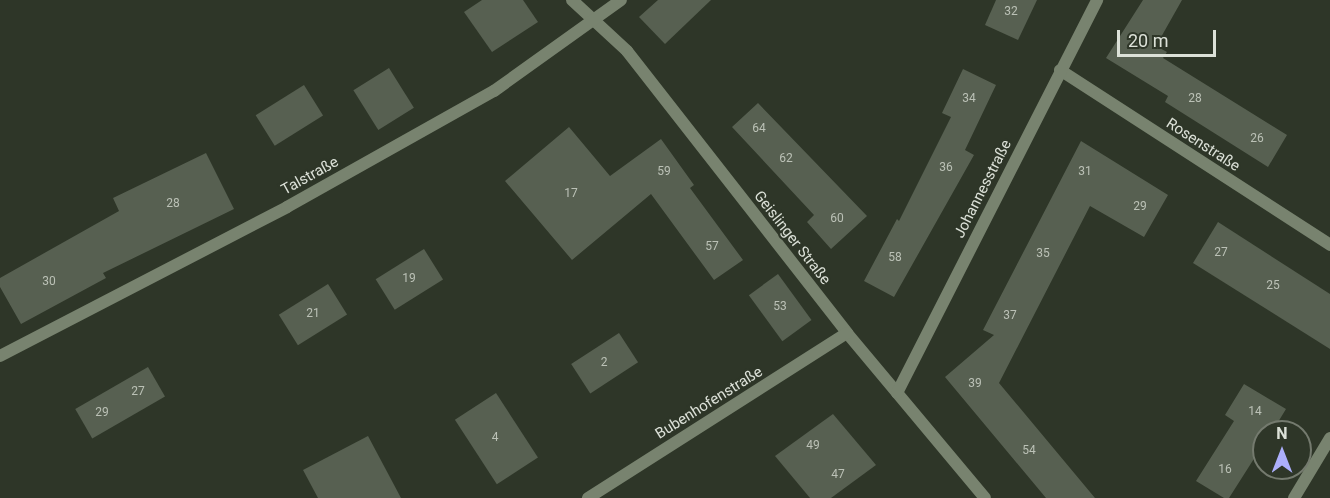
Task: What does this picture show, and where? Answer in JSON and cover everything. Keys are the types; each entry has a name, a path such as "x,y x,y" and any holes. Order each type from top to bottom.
{"street":[{"name":"Geislinger Straße","path":"572,0 627,51 847,333 985,498"},
{"name":"Talstraße","path":"0,356 287,207 494,91 621,0"},
{"name":"Johannesstraße","path":"897,393 1097,0"},
{"name":"Rosenstraße","path":"1060,70 1330,245"},
{"name":"Bubenhofenstraße","path":"588,498 847,333"},
{"path":"1294,498 1330,438"}],"building":[{"path":"482,0 523,0 538,22 492,52 464,12"},
{"path":"658,0 711,0 665,44 639,17"},
{"path":"996,0 1037,0 1018,40 985,25"},
{"path":"1143,0 1182,0 1156,46 1167,52 1163,58 1287,135 1268,167 1165,102 1168,96 1106,58"},
{"path":"389,68 414,108 378,130 353,90"},
{"path":"963,69 996,85 965,150 974,155 894,297 864,281 897,219 899,221 951,117 942,113"},
{"path":"304,85 323,116 275,146 256,115"},
{"path":"758,103 867,216 831,249 807,222 814,215 732,127"},
{"path":"569,127 610,176 661,139 694,185 690,188 743,260 714,280 651,194 572,260 505,181"},
{"path":"1081,141 1168,195 1144,237 1090,206 999,383 1095,498 1046,498 945,377 994,335 983,330"},
{"path":"206,153 234,209 103,273 106,278 21,324 0,287 0,278 119,211 113,198"},
{"path":"1218,222 1330,294 1330,349 1193,263"},
{"path":"424,249 443,280 395,310 376,279"},
{"path":"778,274 812,320 782,341 749,295"},
{"path":"328,284 347,315 298,345 279,315"},
{"path":"619,333 638,362 590,393 571,364"},
{"path":"148,367 165,396 92,438 75,409"},
{"path":"1244,384 1286,409 1279,420 1252,420 1252,462 1229,498 1224,498 1196,481 1234,421 1225,415"},
{"path":"496,393 538,458 497,484 455,420"},
{"path":"833,414 876,465 831,498 810,498 775,456"},
{"path":"368,436 401,498 318,498 303,470"}]}
